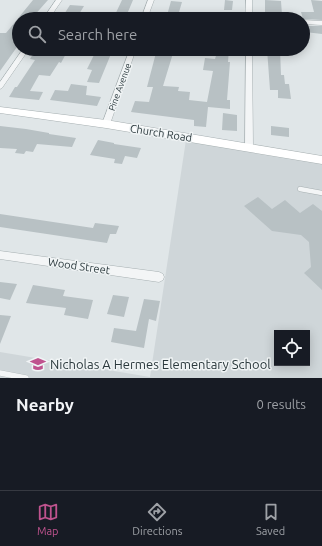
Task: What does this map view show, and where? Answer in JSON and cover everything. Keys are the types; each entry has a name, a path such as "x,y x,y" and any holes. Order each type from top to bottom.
{"street":[{"path":"51,12 59,0"},
{"path":"147,12 151,0"},
{"path":"249,0 249,12"},
{"path":"310,22 322,23"},
{"path":"0,87 21,56"},
{"name":"Pine Avenue","path":"106,124 131,56"},
{"path":"249,56 249,148"},
{"name":"Church Road","path":"0,110 106,124 322,160"},
{"name":"Wood Street","path":"0,255 159,277"}],"lane":[{"path":"300,189 322,193"},
{"path":"0,373 26,378"}],"shaded area":[{"path":"186,140 322,162 322,378 0,378 0,352 150,377"}],"building":[{"path":"33,0 48,0 37,12 23,12"},
{"path":"122,0 133,0 128,12 116,12"},
{"path":"225,0 233,1 232,10 224,10"},
{"path":"265,0 281,1 282,12 265,12"},
{"path":"311,0 322,1 322,20 310,19 310,12 314,12"},
{"path":"171,1 182,2 179,12 168,12"},
{"path":"70,5 84,6 80,12 66,12"},
{"path":"12,26 12,54 0,71 0,33 6,33"},
{"path":"310,26 322,26 322,34 310,33"},
{"path":"32,56 65,56 50,76 39,75 30,91 43,92 39,100 9,97 35,60 30,59"},
{"path":"94,56 110,56 99,83 87,82 92,70 87,69"},
{"path":"155,56 172,56 163,86 179,87 178,91 190,92 189,100 207,102 213,71 203,70 205,58 215,59 216,56 228,56 228,62 230,62 227,100 230,100 230,109 208,107 206,127 194,126 194,120 131,112 135,101 149,102 153,87 147,87"},
{"path":"268,56 280,56 281,75 284,75 285,84 289,84 291,99 278,98 278,90 270,90"},
{"path":"71,84 87,86 86,95 101,97 97,106 50,100 55,90 68,91"},
{"path":"223,113 237,115 237,131 222,130"},
{"path":"0,126 76,138 72,147 37,144 33,152 26,151 24,154 15,153 17,149 0,148"},
{"path":"271,126 289,128 289,137 271,135"},
{"path":"98,140 141,148 137,158 125,156 122,164 114,163 115,159 90,155"},
{"path":"258,197 272,209 285,200 300,213 313,204 322,211 322,290 304,273 311,267 309,242 301,235 272,231 244,206"},
{"path":"0,214 93,228 95,223 119,226 116,234 110,234 107,243 0,227"},
{"path":"0,282 17,284 10,300 0,298"},
{"path":"33,285 65,290 63,296 93,300 88,319 64,315 66,308 26,303"},
{"path":"113,295 129,297 124,317 107,314"},
{"path":"144,299 160,301 156,321 149,319 144,348 111,342 114,328 136,331"},
{"path":"0,315 11,316 0,344"}],"place":[{"name":"Nicholas A Hermes Elementary School","path":"38,364"}]}
